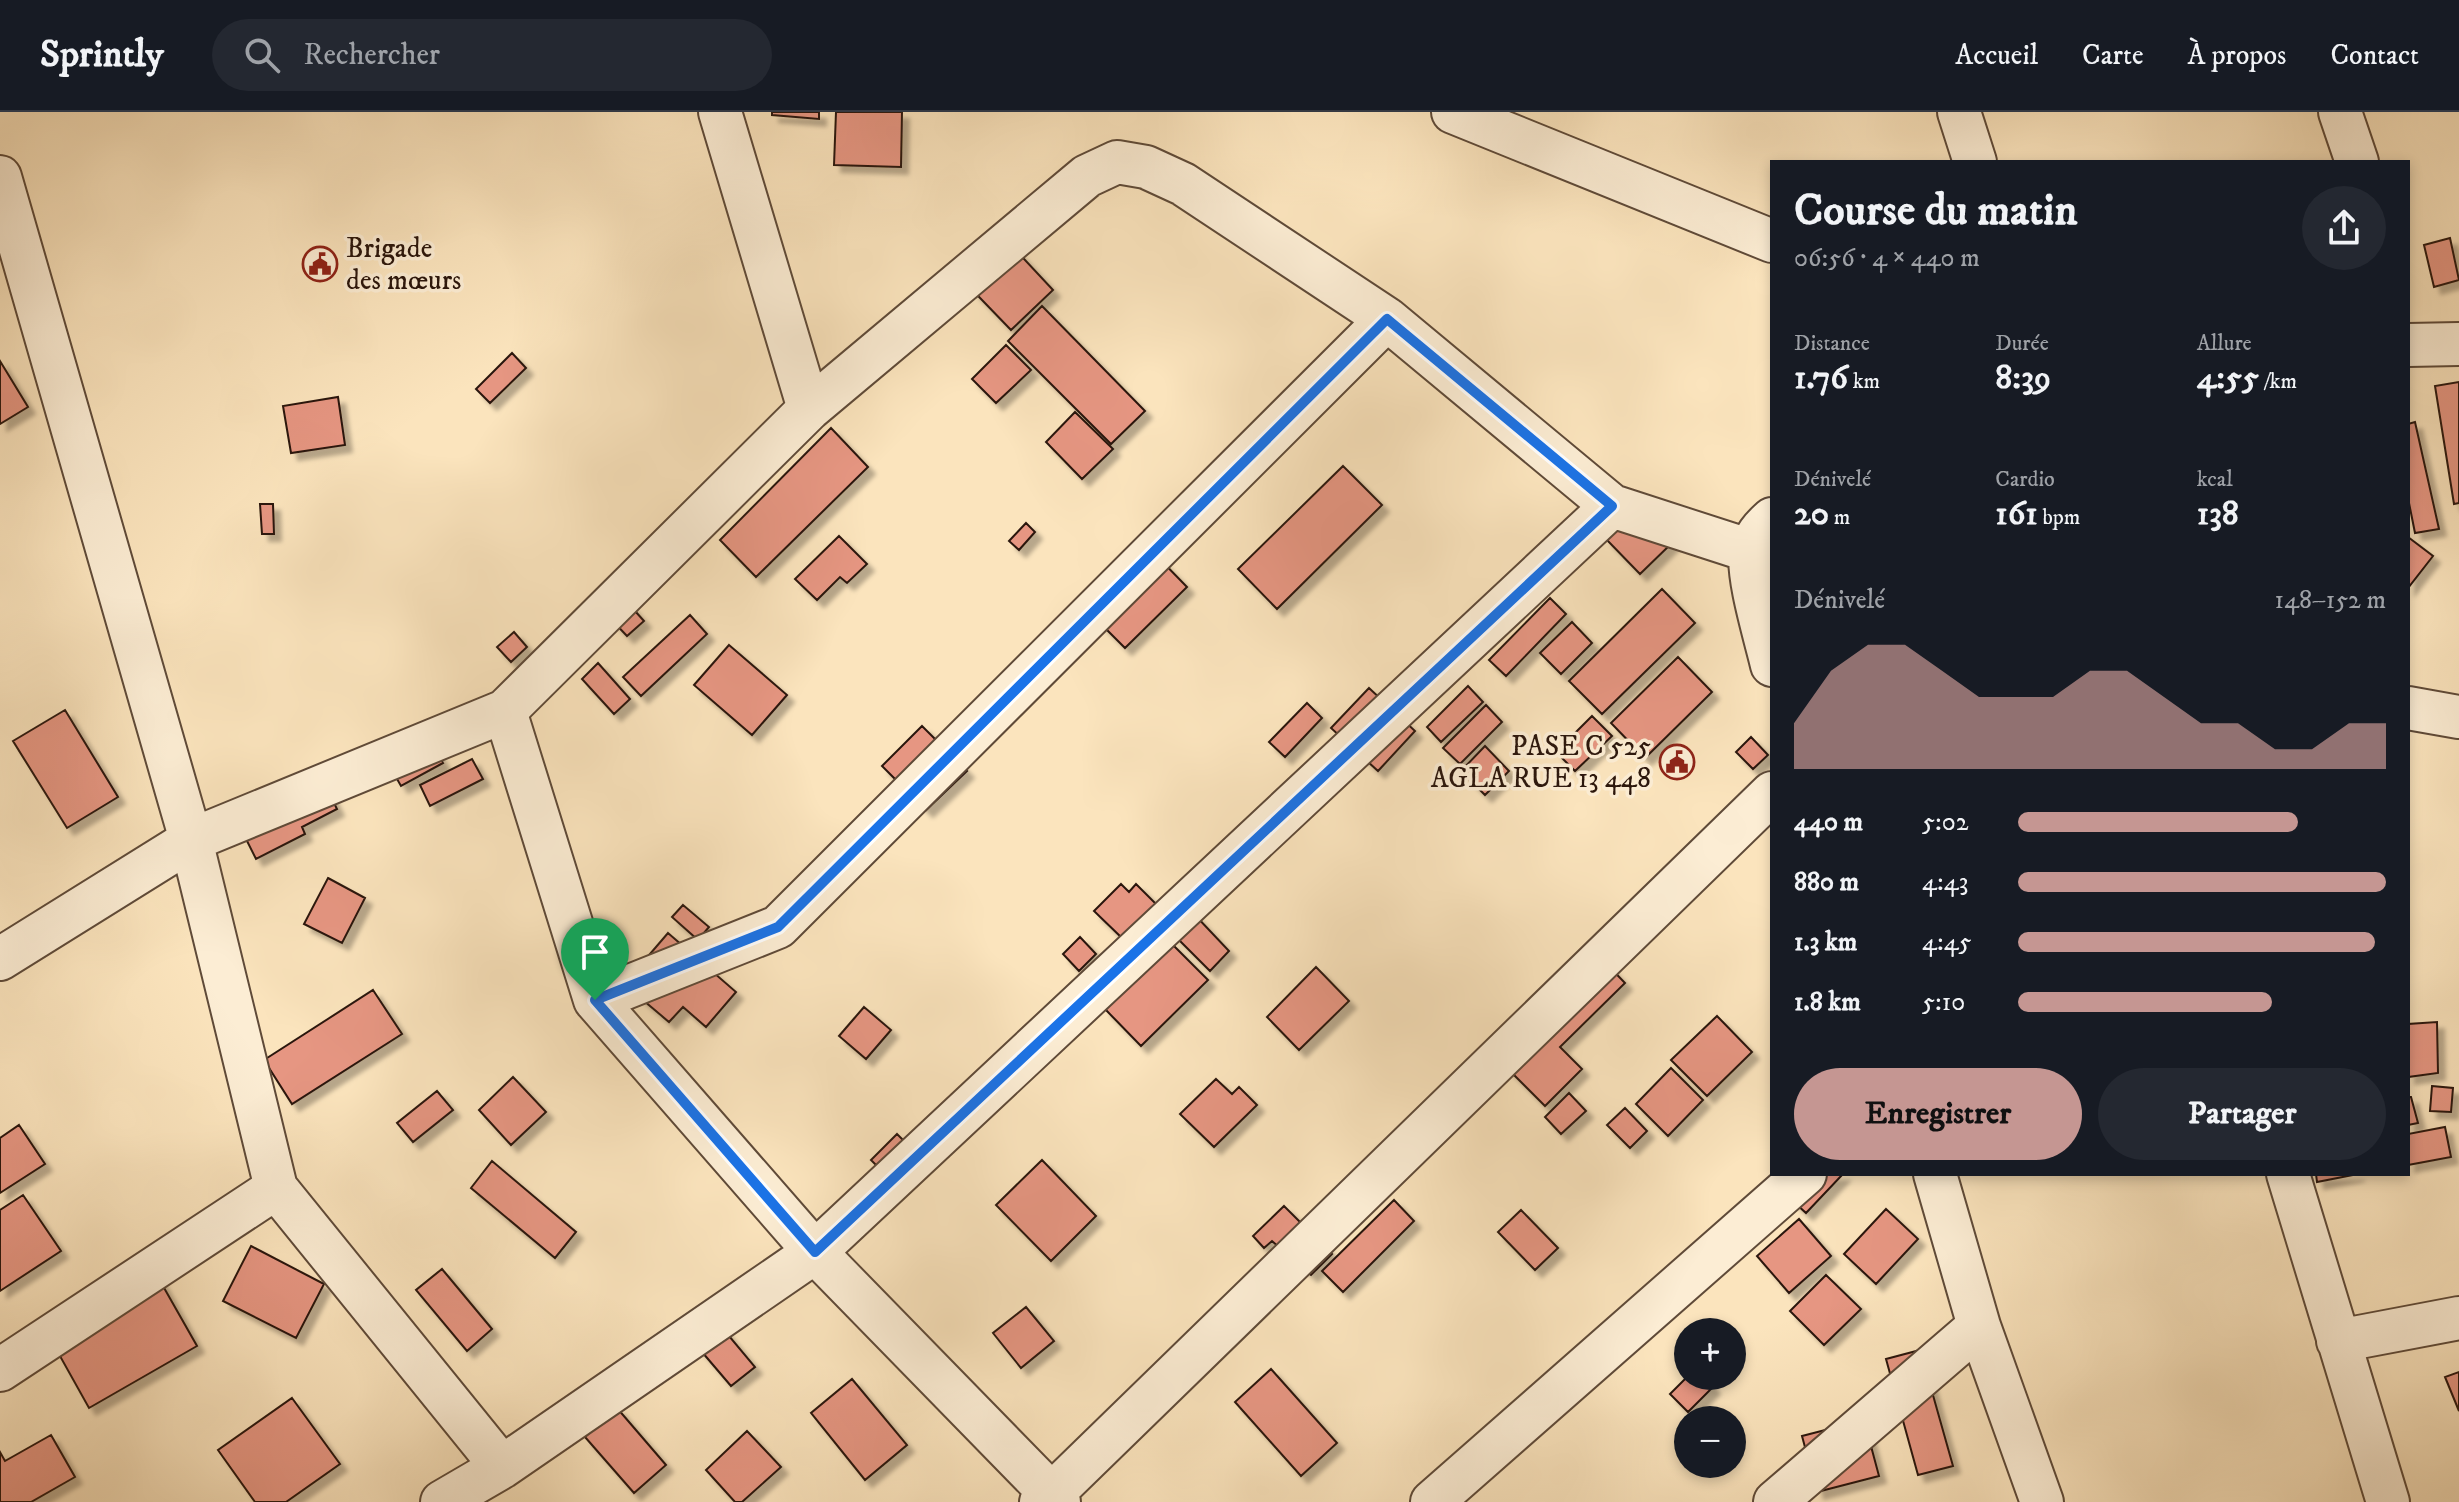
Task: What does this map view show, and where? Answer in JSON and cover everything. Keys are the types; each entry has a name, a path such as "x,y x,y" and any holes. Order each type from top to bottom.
{"street":[{"path":"720,112 809,409"},
{"path":"1453,112 1535,130 1770,240"},
{"path":"1959,112 1974,160"},
{"path":"2340,112 2356,160"},
{"path":"0,959 191,840 505,711 809,409 1087,176 1117,162 1146,167 1183,184 1387,319 1612,506 1762,535 1750,569 1770,656"},
{"path":"0,177 191,840 276,1188 502,1467"},
{"path":"595,1000 778,927 1387,319"},
{"path":"2411,334 2459,344"},
{"path":"442,1502 502,1467 815,1252 1612,506"},
{"path":"2410,708 2459,717"},
{"path":"505,711 595,1000 815,1252 1051,1499 1770,795"},
{"path":"1432,1502 1803,1176"},
{"path":"1936,1176 1979,1326 2042,1502"},
{"path":"2289,1176 2388,1502"},
{"path":"0,1370 276,1188"},
{"path":"2338,1341 2459,1318"},
{"path":"1775,1502 1979,1326"}],"building":[{"path":"772,112 819,112 819,119 772,115"},
{"path":"836,112 902,112 901,167 834,165"},
{"path":"997,230 1053,290 1011,330 954,271"},
{"path":"2450,238 2459,280 2434,287 2424,245"},
{"path":"1042,306 1145,411 1111,444 1008,341"},
{"path":"1006,345 1031,370 996,403 972,379"},
{"path":"512,353 526,368 490,403 476,389"},
{"path":"0,361 28,407 0,424"},
{"path":"2459,382 2459,503 2454,504 2435,386"},
{"path":"338,397 345,445 291,453 283,406"},
{"path":"1075,412 1113,449 1082,479 1046,442"},
{"path":"2415,422 2439,529 2415,533 2410,508 2410,423"},
{"path":"831,428 868,467 756,577 720,540"},
{"path":"1343,466 1382,505 1277,609 1238,569"},
{"path":"260,504 273,504 274,534 262,534"},
{"path":"1637,506 1673,542 1640,574 1605,538"},
{"path":"1026,523 1035,532 1019,550 1009,541"},
{"path":"839,536 867,564 847,583 840,577 817,600 795,579"},
{"path":"2410,539 2433,556 2410,585"},
{"path":"1150,549 1187,587 1125,648 1088,611"},
{"path":"608,581 644,621 627,636 590,597"},
{"path":"1662,589 1695,623 1602,714 1569,681"},
{"path":"1550,598 1566,614 1506,676 1489,660"},
{"path":"690,615 707,634 641,696 623,677"},
{"path":"1572,622 1592,643 1561,674 1540,653"},
{"path":"514,632 527,647 511,662 497,647"},
{"path":"729,645 787,695 752,735 694,685"},
{"path":"1678,657 1712,692 1645,758 1611,723"},
{"path":"598,663 630,699 614,714 582,679"},
{"path":"1468,686 1483,702 1441,742 1427,727"},
{"path":"1369,688 1415,731 1378,771 1331,728"},
{"path":"1307,703 1322,718 1285,757 1269,742"},
{"path":"1486,705 1502,722 1460,764 1443,748"},
{"path":"65,710 118,797 67,828 13,741"},
{"path":"1592,716 1612,736 1575,771 1556,752"},
{"path":"922,726 967,771 926,810 882,766"},
{"path":"426,734 443,763 401,786 384,756"},
{"path":"1751,737 1768,755 1753,769 1736,752"},
{"path":"1485,746 1509,771 1485,795 1461,771"},
{"path":"472,759 483,779 430,806 420,785"},
{"path":"321,777 337,809 302,827 305,834 256,859 236,819"},
{"path":"328,878 365,898 342,943 304,924"},
{"path":"1121,884 1129,892 1136,884 1156,904 1122,938 1094,911"},
{"path":"683,905 709,927 698,940 672,917"},
{"path":"1194,914 1229,951 1210,971 1173,934"},
{"path":"668,933 736,992 706,1027 683,1007 669,1022 637,995 638,968"},
{"path":"1080,937 1096,954 1079,971 1063,954"},
{"path":"1170,942 1208,980 1141,1046 1104,1008"},
{"path":"1597,954 1625,983 1560,1047 1582,1069 1545,1106 1495,1056 1547,1041 1553,1036 1534,1017"},
{"path":"1316,967 1349,1001 1299,1050 1267,1017"},
{"path":"373,990 402,1034 292,1104 264,1060"},
{"path":"864,1007 891,1030 866,1059 839,1036"},
{"path":"1717,1016 1752,1052 1707,1096 1671,1060"},
{"path":"2437,1022 2438,1073 2410,1077 2410,1024"},
{"path":"1671,1068 1703,1100 1668,1136 1636,1104"},
{"path":"513,1077 546,1112 511,1145 479,1110"},
{"path":"1216,1079 1232,1094 1239,1087 1257,1105 1214,1147 1180,1114"},
{"path":"2432,1086 2453,1088 2451,1112 2430,1111"},
{"path":"437,1091 453,1110 413,1142 397,1123"},
{"path":"1569,1093 1586,1111 1561,1134 1545,1117"},
{"path":"2410,1097 2411,1097 2418,1123 2410,1125"},
{"path":"1625,1108 1647,1131 1630,1148 1607,1125"},
{"path":"19,1125 45,1164 0,1193 0,1138"},
{"path":"2445,1127 2451,1157 2410,1165 2410,1134"},
{"path":"897,1134 910,1147 884,1173 871,1160"},
{"path":"1042,1160 1096,1216 1051,1261 996,1205"},
{"path":"492,1161 576,1232 555,1258 471,1188"},
{"path":"1774,1176 1841,1176 1806,1213 1770,1180"},
{"path":"2316,1176 2348,1176 2317,1182"},
{"path":"23,1195 61,1251 0,1291 0,1210"},
{"path":"1394,1200 1414,1221 1343,1292 1322,1271"},
{"path":"1284,1206 1332,1254 1311,1275 1272,1241 1264,1248 1253,1236"},
{"path":"1886,1209 1918,1239 1876,1284 1844,1254"},
{"path":"1521,1210 1558,1248 1535,1270 1498,1232"},
{"path":"1799,1219 1831,1256 1789,1293 1757,1256"},
{"path":"251,1246 324,1284 296,1338 223,1301"},
{"path":"442,1269 492,1329 467,1351 416,1290"},
{"path":"1826,1275 1861,1309 1824,1345 1790,1311"},
{"path":"159,1279 197,1346 89,1408 51,1340"},
{"path":"1026,1307 1054,1341 1021,1368 993,1333"},
{"path":"709,1312 755,1367 731,1386 685,1332"},
{"path":"1939,1345 1929,1381 1953,1466 1918,1475 1886,1359"},
{"path":"1271,1369 1337,1443 1301,1476 1235,1402"},
{"path":"2459,1372 2459,1411 2445,1377"},
{"path":"852,1379 907,1445 865,1480 811,1413"},
{"path":"1674,1390 1710,1390 1694,1406 1682,1406 1670,1394"},
{"path":"292,1398 340,1464 286,1502 255,1502 218,1450"},
{"path":"617,1408 666,1465 634,1493 585,1437"},
{"path":"1864,1420 1879,1476 1817,1492 1802,1436"},
{"path":"747,1431 781,1467 742,1502 735,1502 706,1470"},
{"path":"51,1435 75,1477 31,1502 0,1502 0,1452 5,1461"}],"place":[{"name":"Brigade des mœurs","path":"320,264"},
{"name":"PASE C 525 AGLA RUE 13 448","path":"1677,762"}],"route":[{"path":"1387,319 1612,506 815,1252 595,1000 778,927 1387,319"}]}
